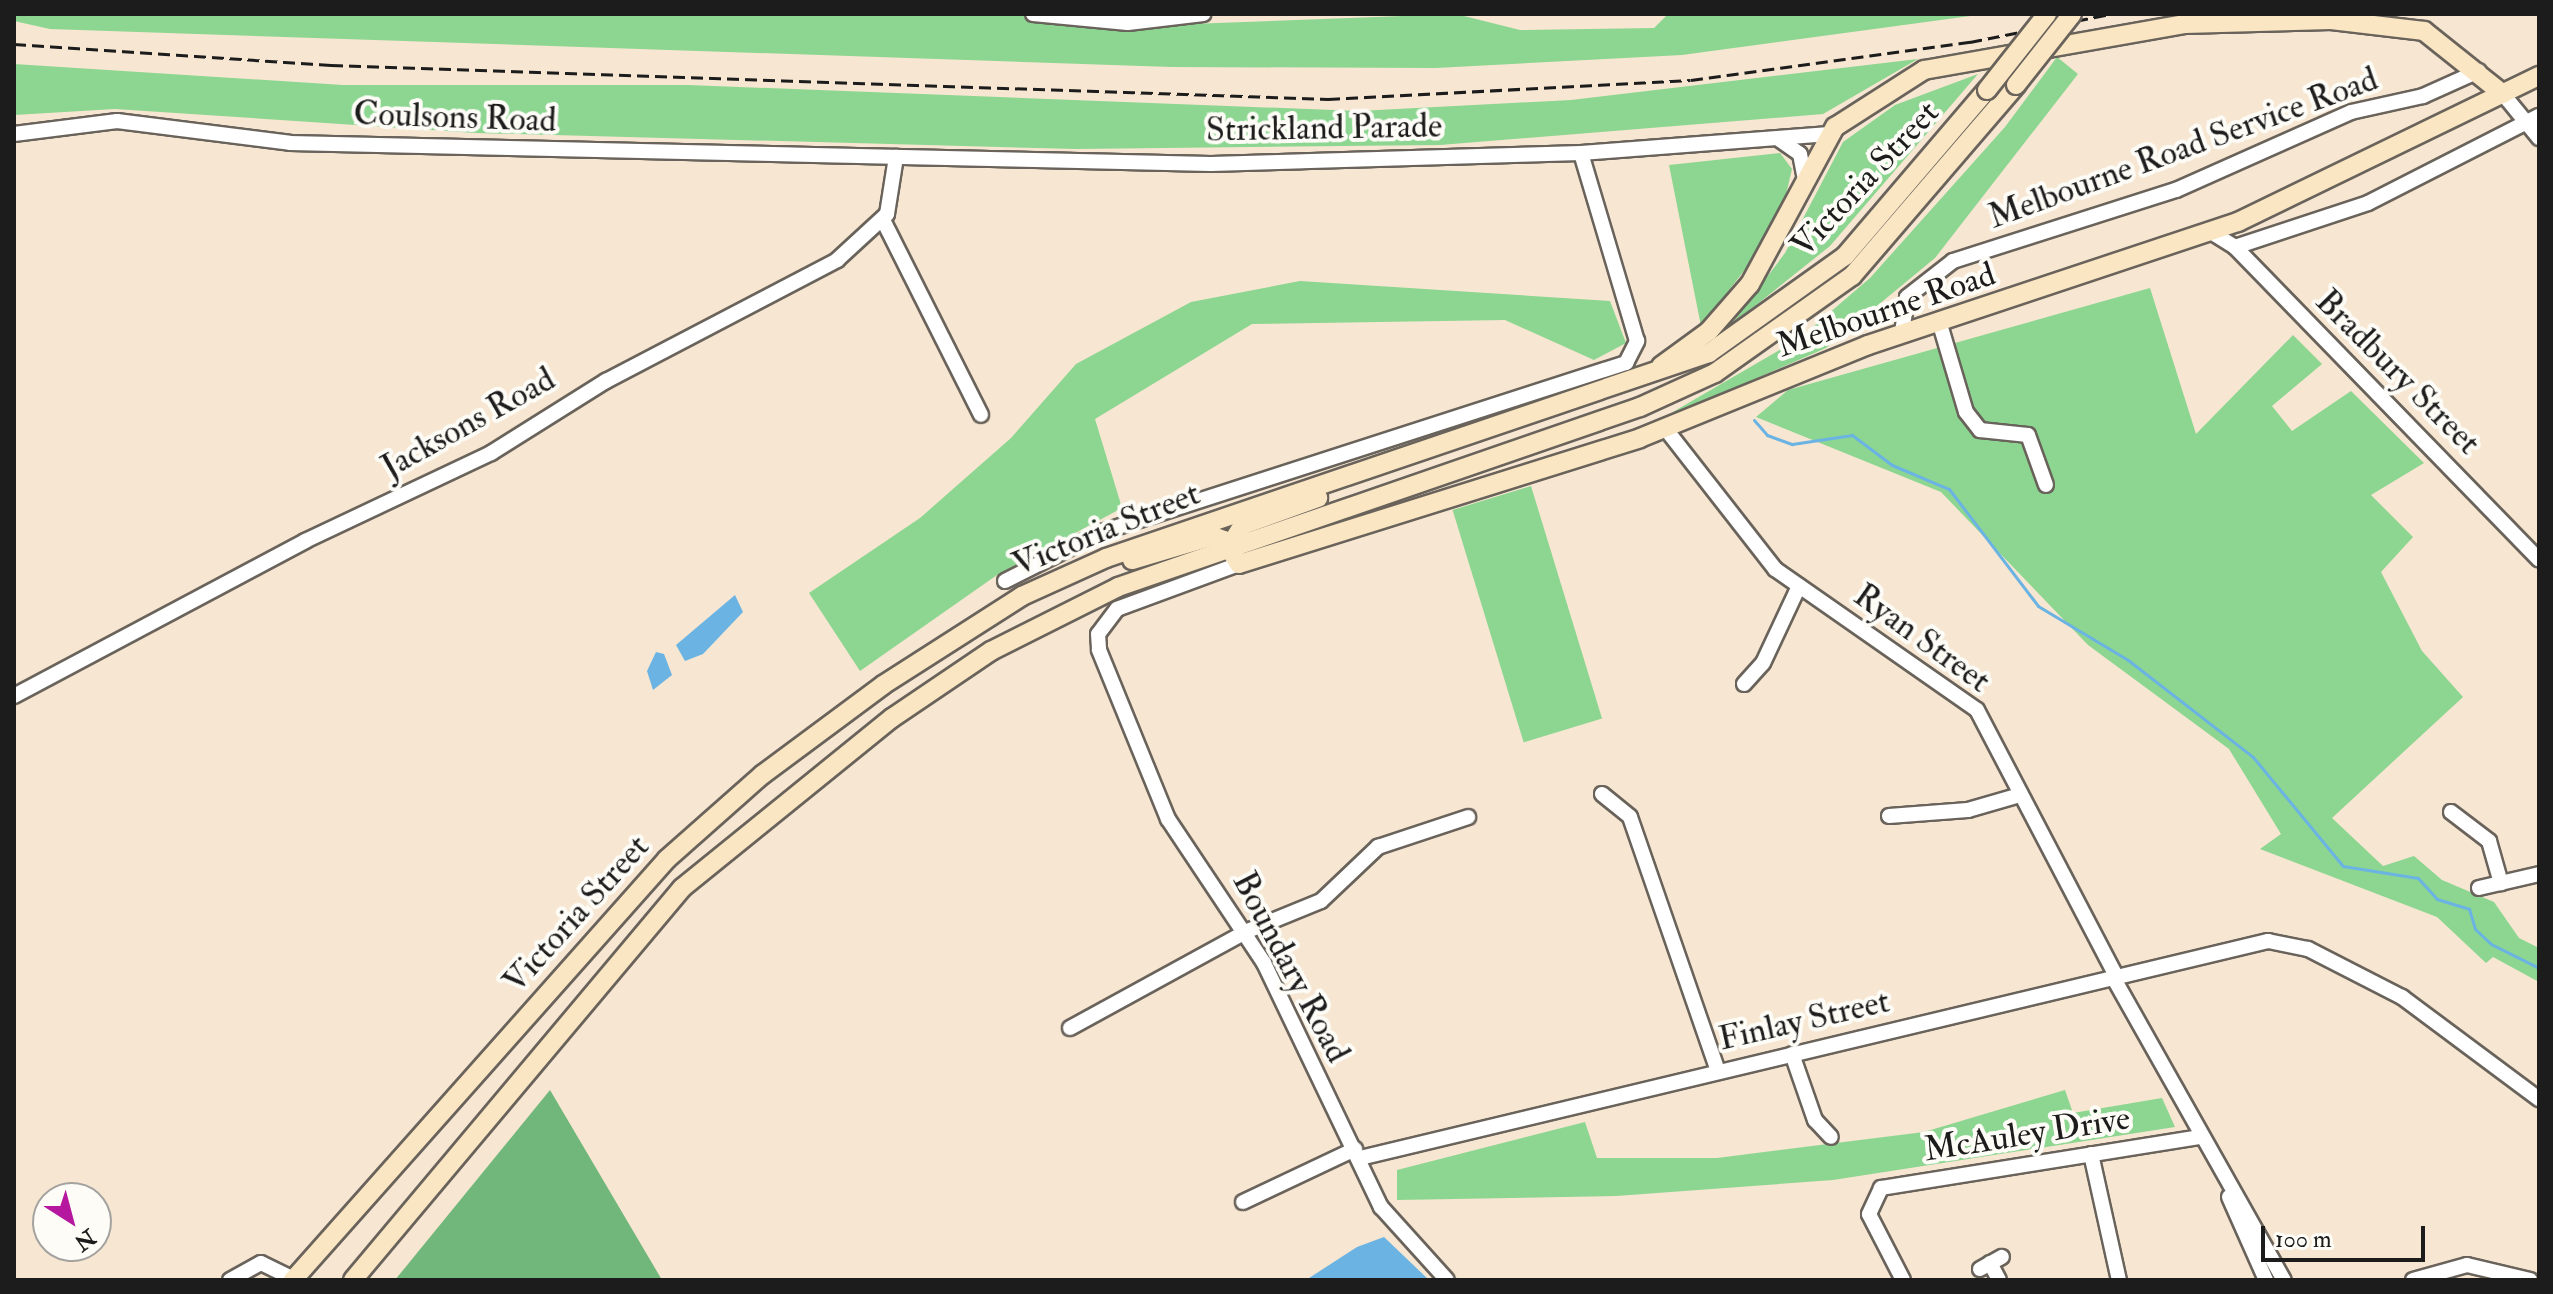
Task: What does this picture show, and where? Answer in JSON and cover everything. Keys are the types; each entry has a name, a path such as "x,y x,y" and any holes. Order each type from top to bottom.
{"main road":[{"name":"Victoria Street","path":"294,1280 612,917 695,833 883,685 1030,592 1184,528 1558,410 1709,353 1806,289 1897,202 2047,14"},
{"name":"Victoria Street","path":"353,1280 610,965 743,832 991,651 1118,587 1640,407 1743,357 1852,276 2016,85 2072,14"},
{"name":"Strickland Parade","path":"1829,134 1854,111 1916,72 2184,24 2331,20 2424,31 2479,71 2503,94"},
{"name":"Strickland Parade","path":"1829,134 1923,81 1992,58"},
{"name":"Melbourne Road","path":"1239,564 1665,428 1902,333 2211,232 2539,76"},
{"path":"1613,391 1673,359 1720,320 1760,268 1829,134"},
{"path":"1229,547 1231,533 1249,522 1558,410"},
{"path":"1030,592 1207,537 1229,547 1239,564"}],"street":[{"path":"1033,14 1128,23 1203,14"},
{"name":"Melbourne Road Service Road","path":"1902,333 1899,315 1909,294 1953,261 2176,190 2351,112 2423,96 2479,71"},
{"path":"2503,94 2533,119 2539,138"},
{"name":"Strickland Parade","path":"1761,139 1811,129 1854,111"},
{"path":"2235,247 2368,203 2533,119"},
{"name":"Coulsons Road","path":"14,134 117,121 290,143 896,157"},
{"name":"Strickland Parade","path":"896,157 1236,164 1581,153 1829,134"},
{"path":"1761,139 1800,154 1803,187"},
{"path":"1005,581 1102,532 1617,367 1635,353 1581,153"},
{"path":"896,157 894,196 883,220 981,415"},
{"name":"Jacksons Road","path":"14,696 305,541 491,453 619,374 837,260 883,220"},
{"name":"Bradbury Street","path":"2211,232 2235,247 2539,560"},
{"path":"1939,321 1966,412 1980,430 2028,435 2046,485"},
{"name":"Ryan Street","path":"1665,428 1775,569 1977,710 2224,1183 2266,1280"},
{"name":"Melbourne Road","path":"1103,623 1130,602 1239,564"},
{"path":"1744,684 1763,663 1799,586"},
{"name":"Boundary Road","path":"1103,623 1099,650 1160,803 1245,932 1358,1154 1384,1212 1447,1280"},
{"path":"1602,794 1630,817 1718,1071"},
{"path":"1889,816 1968,810 2020,795"},
{"path":"2451,812 2486,836 2501,883"},
{"path":"1070,1028 1245,932 1318,903 1378,847 1468,817"},
{"path":"2479,888 2539,874"},
{"name":"Finlay Street","path":"1243,1202 1358,1154 2263,942 2308,949 2402,997 2539,1099"},
{"path":"1792,1054 1815,1120 1831,1137"},
{"name":"McAuley Drive","path":"1903,1280 1871,1222 1869,1201 1888,1185 2200,1137"},
{"path":"2091,1154 2119,1280"},
{"name":"Ryan Street","path":"2224,1183 2284,1280"},
{"path":"232,1280 261,1263 294,1280"},
{"path":"1990,1263 1999,1280"},
{"path":"2413,1280 2467,1265 2530,1280"},
{"path":"232,1280 250,1280"}],"green space":[{"path":"14,14 985,14 1191,24 1456,14 1520,30 1654,28 1668,14 1985,14 1682,55 1436,68 1172,67 50,29 14,21"},
{"path":"2057,57 2078,74 1935,258 1826,348 1654,423 1800,338 1870,278 2005,127"},
{"path":"1918,59 1823,114 1440,145 1077,149 476,133 115,109 14,115 14,64 343,85 688,85 1359,111 1571,100"},
{"path":"1978,74 1830,246 1730,326 1785,253 1843,142 1895,105"},
{"path":"1780,153 1792,169 1785,199 1747,267 1701,326 1669,165"},
{"path":"1300,281 1610,301 1626,343 1594,360 1505,320 1252,324 1095,419 1122,508 997,575 860,671 809,593 920,518 1011,438 1076,364 1191,302"},
{"path":"2150,288 2196,434 2293,335 2322,364 2272,406 2292,431 2351,391 2424,463 2371,495 2413,537 2381,572 2422,651 2463,697 2332,818 2383,866 2414,856 2442,880 2494,902 2519,938 2539,948 2539,982 2493,957 2486,963 2437,917 2260,849 2281,834 2229,749 2088,645 1941,492 1756,417 1788,390"},
{"path":"1531,486 1602,718 1524,742 1453,510"},
{"path":"550,1090 662,1280 395,1280"},
{"path":"2065,1090 2073,1113 2162,1098 2175,1127 1833,1180 1616,1196 1397,1200 1397,1170 1585,1122 1597,1158 1717,1158 1924,1132"}],"water":[{"path":"735,595 743,612 703,654 685,661 676,645"},
{"path":"656,652 664,654 672,675 653,690 647,671"},
{"path":"1384,1237 1429,1280 1306,1280 1357,1247"}],"waterway":[{"path":"1754,420 1767,435 1792,444 1852,435 1892,465 1949,489 2038,606 2128,660 2253,757 2343,866 2418,878 2437,899 2469,909 2475,929 2491,944 2539,968"}],"railway":[{"path":"14,44 331,65 1328,99 1691,80 1970,42 2110,14"}]}
